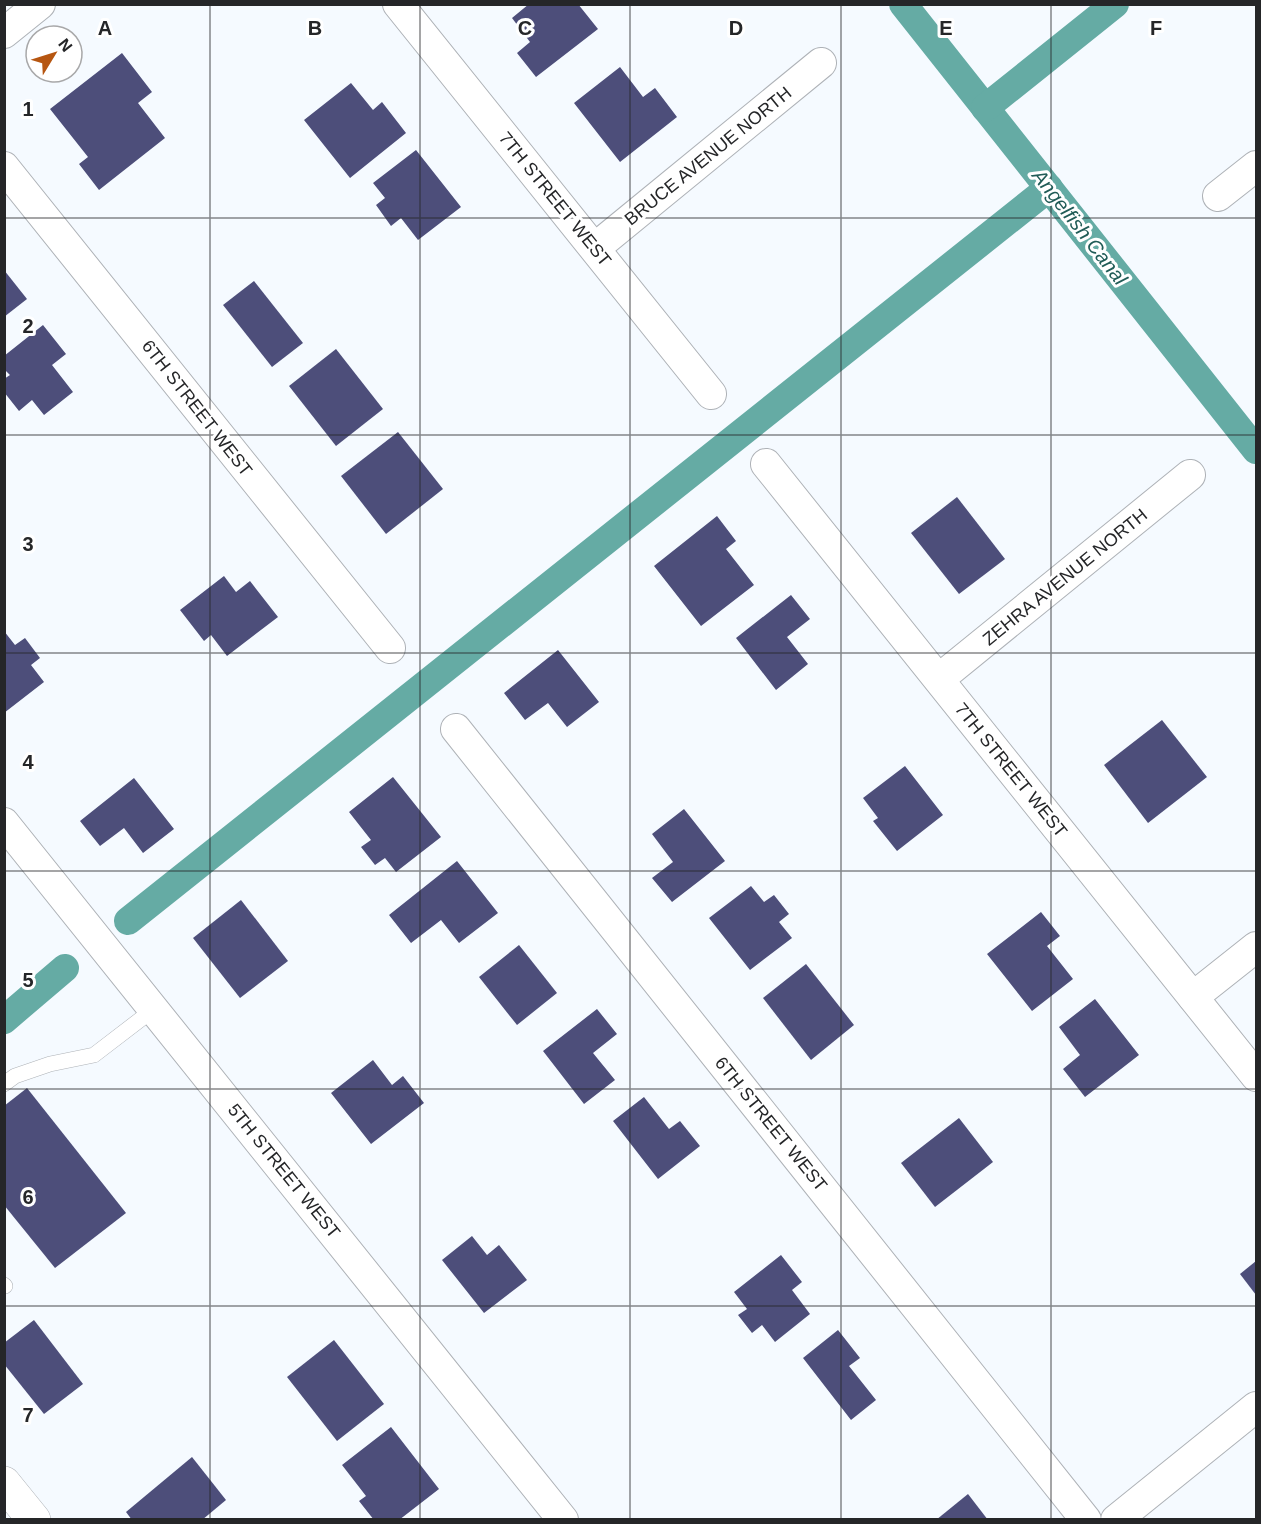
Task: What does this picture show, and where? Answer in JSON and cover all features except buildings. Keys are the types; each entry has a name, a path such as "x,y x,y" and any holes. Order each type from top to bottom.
{"main road":[{"path":"4,1483 34,1520"}],"street":[{"path":"4,33 40,4"},
{"name":"7TH STREET WEST","path":"398,4 711,394"},
{"name":"BRUCE AVENUE NORTH","path":"595,248 821,63"},
{"path":"1218,196 1257,166"},
{"name":"6TH STREET WEST","path":"4,167 390,648"},
{"name":"7TH STREET WEST","path":"766,464 1257,1076"},
{"name":"ZEHRA AVENUE NORTH","path":"939,679 1190,475"},
{"name":"6TH STREET WEST","path":"456,729 1086,1520"},
{"name":"5TH STREET WEST","path":"4,822 563,1520"},
{"path":"1193,997 1257,947"},
{"path":"1116,1520 1257,1407"}],"lane":[{"path":"4,1084 15,1076 50,1064 94,1055 154,1009"}],"waterway":[{"name":"Angelfish Canal","path":"903,4 1256,450"},
{"path":"985,108 1115,4"},
{"path":"128,921 1049,188"},
{"path":"4,1020 65,968"}]}
